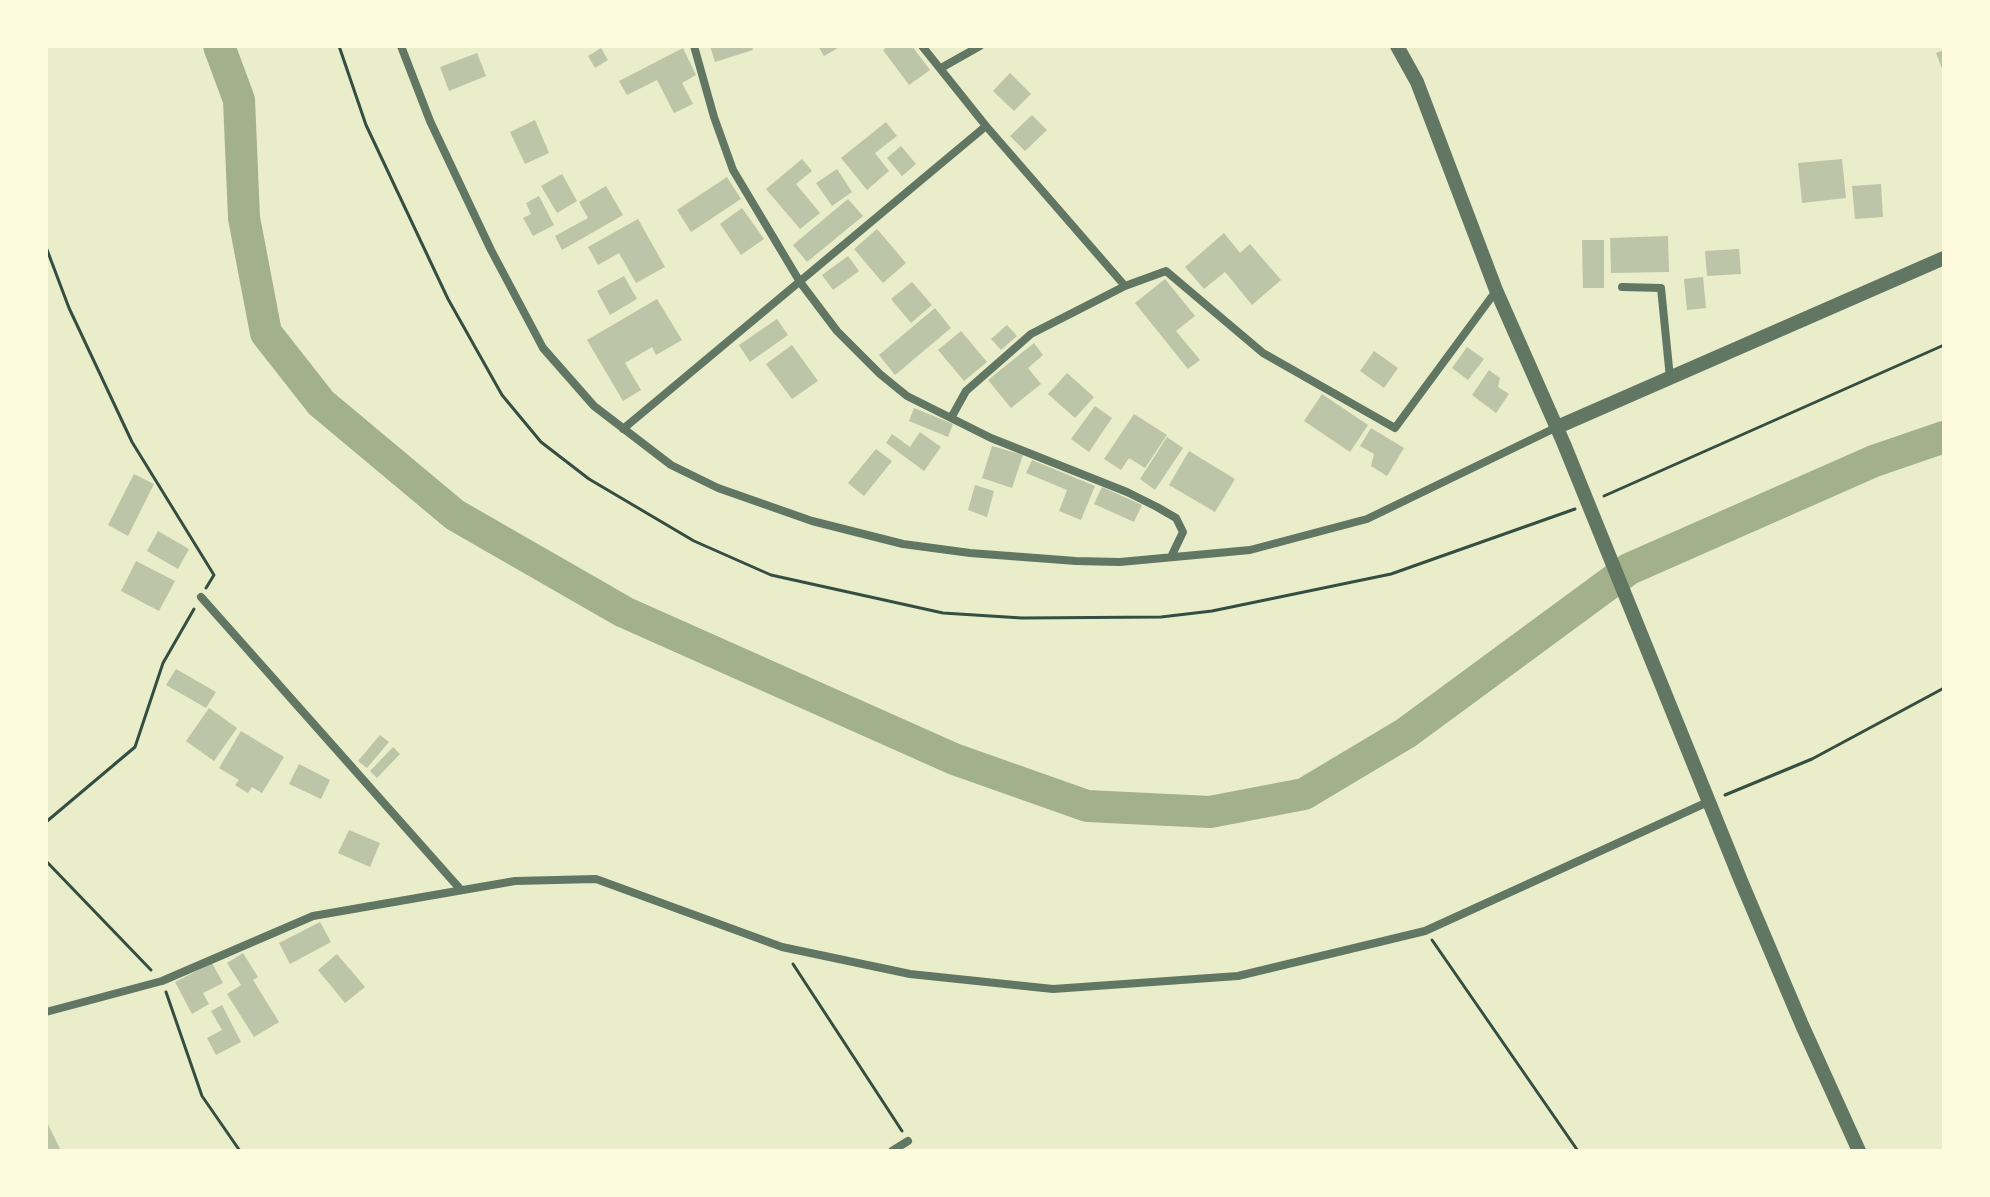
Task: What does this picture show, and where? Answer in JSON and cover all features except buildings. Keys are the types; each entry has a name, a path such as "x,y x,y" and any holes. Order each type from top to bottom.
{"street":[{"path":"401,46 430,121 491,250 543,348 594,406 671,465 718,488 812,521 903,544 970,553 1120,562 1250,550 1367,519 1555,428 1944,258"},
{"path":"694,46 733,170 800,282 837,331 907,396 991,438 1127,492 1176,518 1183,532 1171,557"},
{"path":"922,46 986,126 1125,286"},
{"path":"941,68 980,46"},
{"path":"1397,46 1417,82 1496,290 1564,444 1802,1025 1859,1151"},
{"path":"623,429 986,126"},
{"path":"951,418 966,391 1031,334 1125,286 1166,271 1263,353 1395,428 1496,290"},
{"path":"1622,287 1661,288 1670,378"},
{"path":"201,597 461,890"},
{"path":"46,1012 162,981 313,916 515,881 596,879 782,947 910,974 1053,989 1238,976 1425,931 1710,801"},
{"path":"892,1151 908,1141"}],"path":[{"path":"46,247 69,308 132,442 214,575 163,663 135,747 46,822"},
{"path":"1602,497 1944,345"},
{"path":"1065,617 1161,617 1212,611 1376,577 1538,524 1574,509"},
{"path":"1710,801 1812,759 1944,688"},
{"path":"46,861 162,981 202,1096 240,1151"},
{"path":"1425,931 1578,1151"},
{"path":"782,947 908,1141"}],"waterway":[{"path":"219,46 239,100 244,218 266,333 321,403 455,515 624,612 954,759 1087,806 1210,812 1304,794 1406,733 1629,569 1874,461 1944,437"}]}
